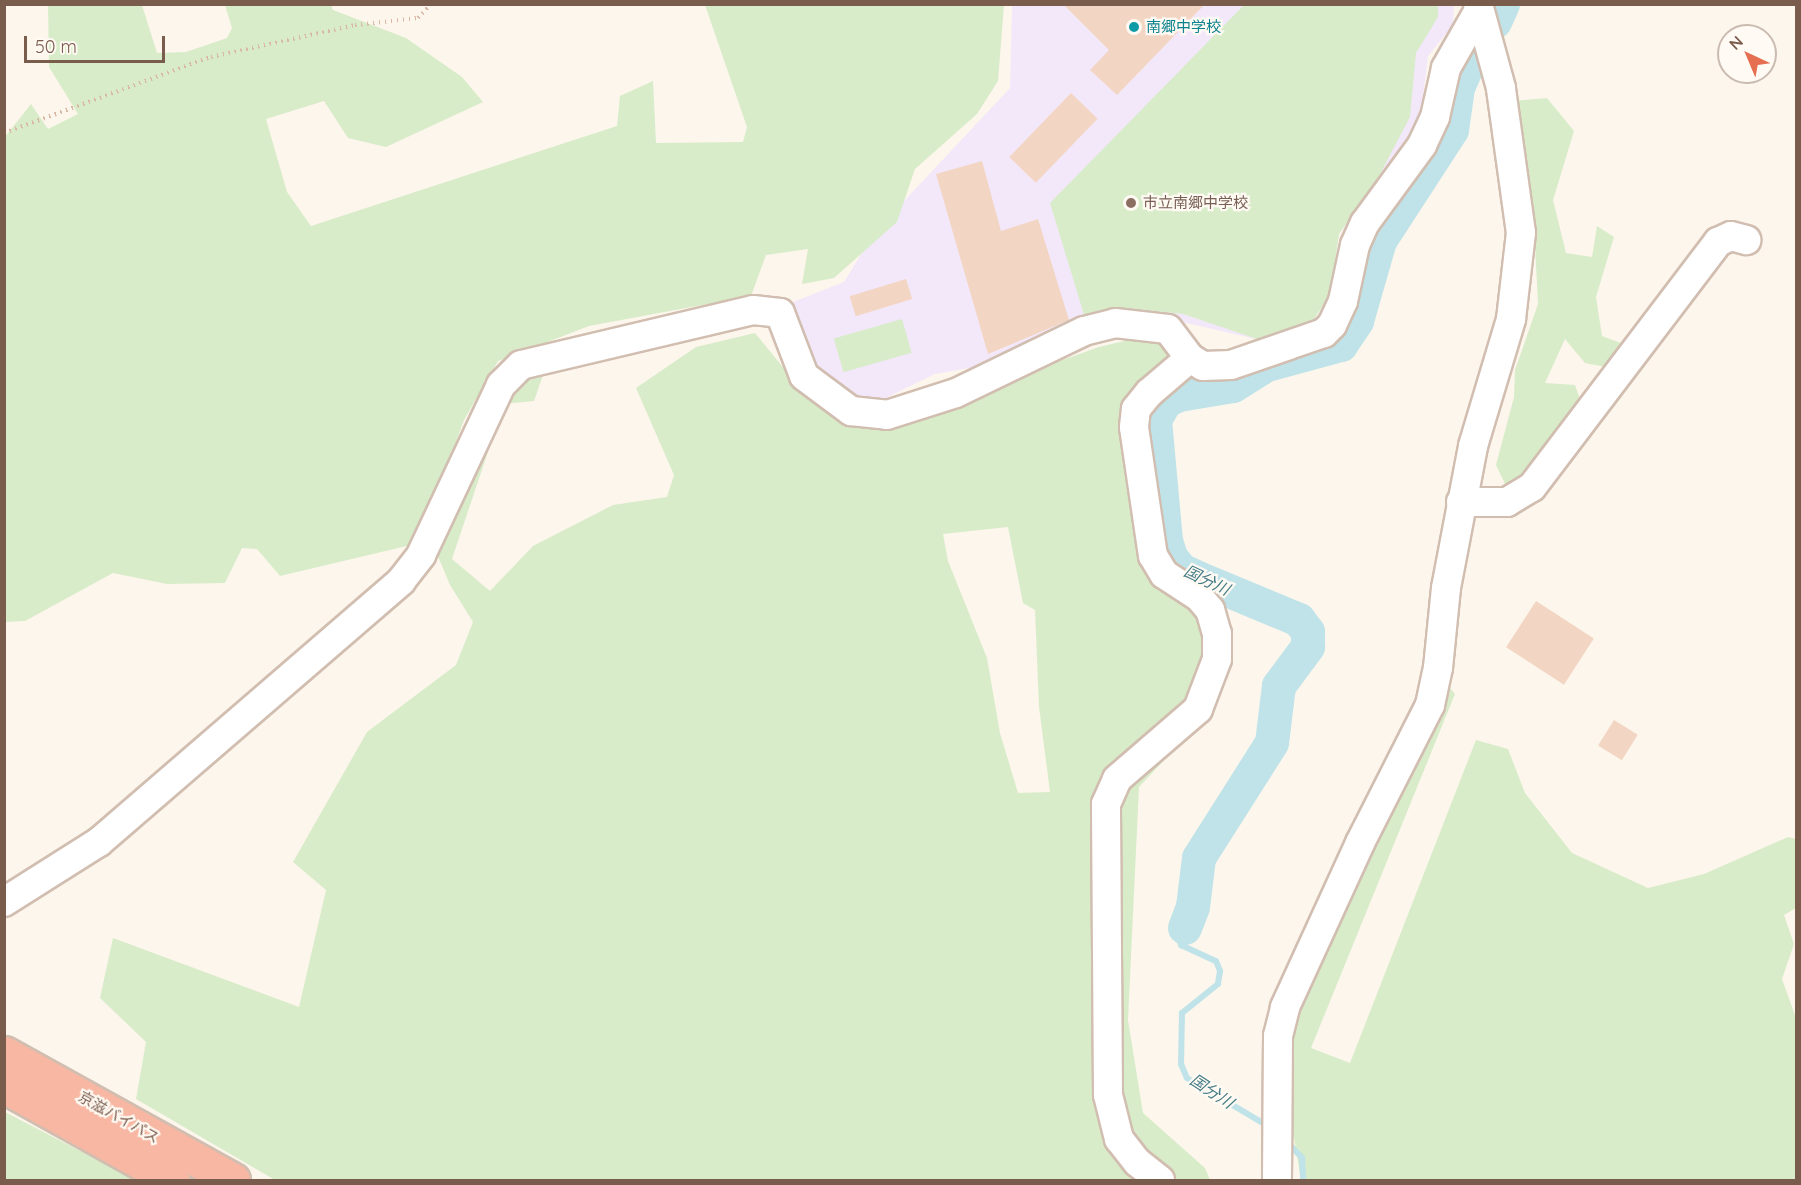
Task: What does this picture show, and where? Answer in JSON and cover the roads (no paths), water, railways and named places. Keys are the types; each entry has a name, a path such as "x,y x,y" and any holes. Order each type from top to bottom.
{"highway":[{"name":"京滋バイパス","path":"4,1053 233,1180"},
{"name":"京滋バイパス","path":"4,1086 172,1180"}],"street":[{"path":"4,902 99,842 401,581 421,555 501,385 521,365 753,310 780,314 804,375 851,411 886,415 956,393 1084,331 1115,323 1168,329 1190,358 1203,366 1231,365 1324,333 1332,325 1343,301 1354,245 1365,223 1422,145 1435,117 1446,68 1478,8"},
{"path":"1277,1180 1278,1036 1285,1007 1360,843 1430,705 1461,502 1473,446 1511,319 1521,233 1501,88 1478,8"},
{"path":"1461,502 1507,502 1532,487 1718,242 1731,236 1746,240"},
{"path":"1160,1180 1137,1162 1119,1138 1108,1095 1106,804 1117,779 1198,709 1217,659 1217,634 1210,610 1199,597 1164,574 1154,556 1134,427 1137,409 1149,393 1190,358"}],"waterway":[{"name":"国分川","path":"1495,22 1503,4"},
{"name":"国分川","path":"1185,928 1193,907 1199,858 1272,743 1279,686 1308,647 1308,632 1299,620 1181,570 1171,557 1166,541 1155,420 1166,401 1179,395 1233,386 1267,365 1341,345 1357,321 1380,241 1452,130 1458,88 1477,44"},
{"name":"国分川","path":"1185,928 1178,937 1181,945 1216,961 1220,971 1218,984 1182,1013 1181,1064 1187,1078 1261,1122"},
{"name":"国分川","path":"1290,1145 1302,1158 1303,1180"}],"place":[{"name":"南郷中学校","path":"1134,27"},
{"name":"市立南郷中学校","path":"1131,203"}]}
